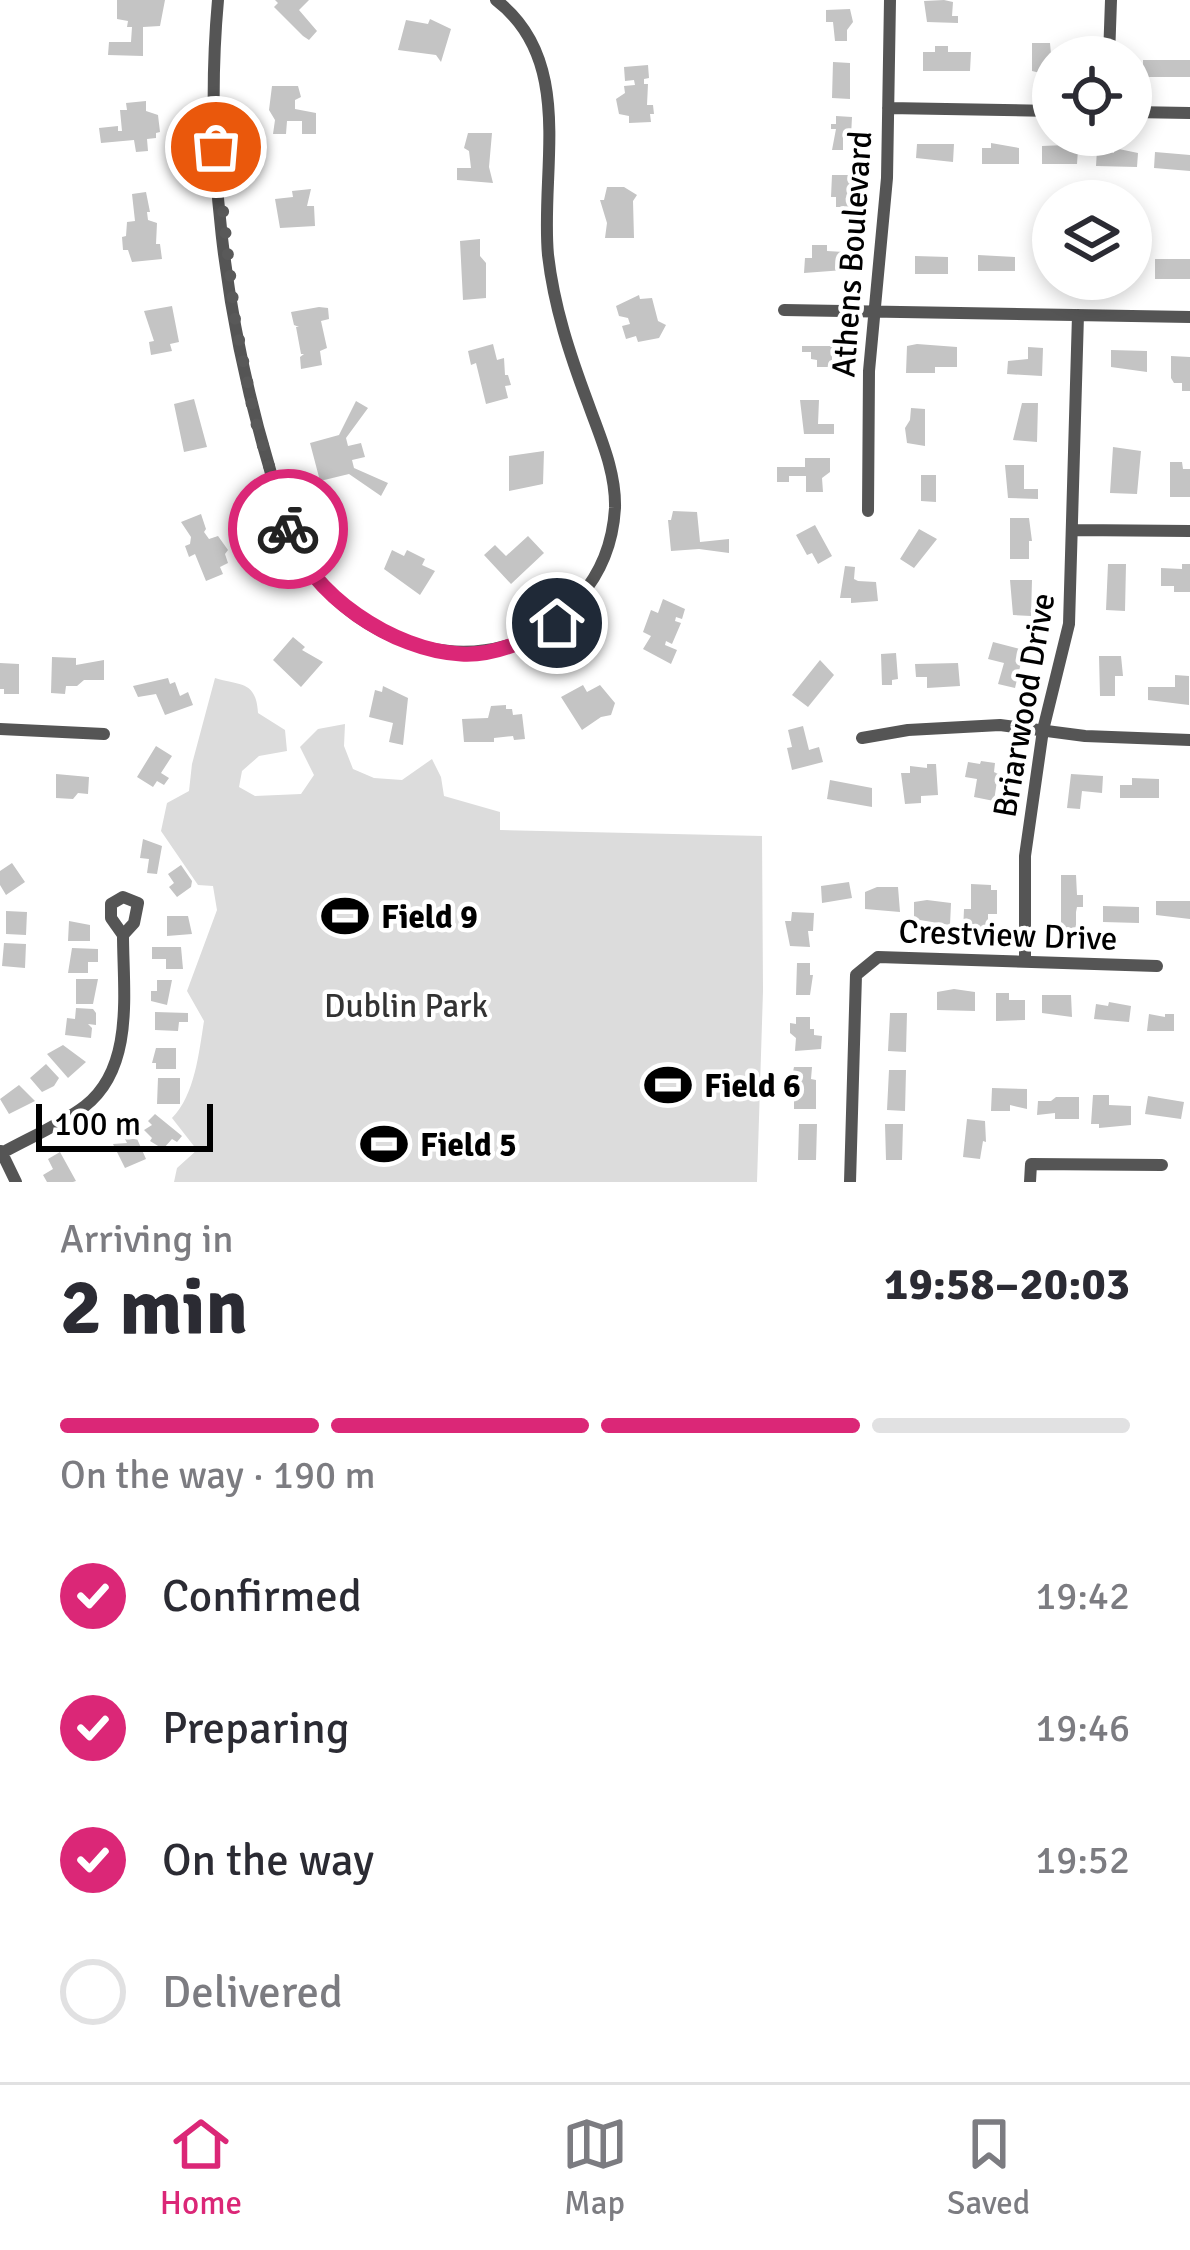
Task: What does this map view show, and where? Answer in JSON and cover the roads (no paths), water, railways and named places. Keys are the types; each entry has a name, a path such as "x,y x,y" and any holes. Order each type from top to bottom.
{"street":[{"path":"218,0 216,147 225,252 254,416 292,542 322,588 366,621 419,645 460,655 517,645 557,623 593,582 608,551 615,508 611,469 552,291 546,227 551,104 532,43 496,0"},
{"name":"Athens Boulevard","path":"868,512 869,371 888,107 890,0"},
{"path":"1110,36 1111,0"},
{"path":"888,107 1032,110"},
{"path":"1152,112 1190,113"},
{"path":"784,310 1190,317"},
{"name":"Briarwood Drive","path":"1025,959 1025,856 1043,730 1069,624 1078,315"},
{"path":"1074,530 1190,532"},
{"path":"862,738 1000,724 1085,736 1190,740"},
{"path":"0,730 104,734"},
{"path":"16,1182 1,1151 87,1105 117,1059 123,1020 123,935"},
{"name":"Crestview Drive","path":"850,1182 856,974 878,957 1157,966"},
{"path":"1030,1182 1031,1164 1162,1165"}],"place":[{"name":"Field 9","path":"345,916"},
{"name":"Field 6","path":"668,1085"},
{"name":"Field 5","path":"384,1144"}],"park label":[{"name":"Dublin Park","path":"406,1005"}]}
